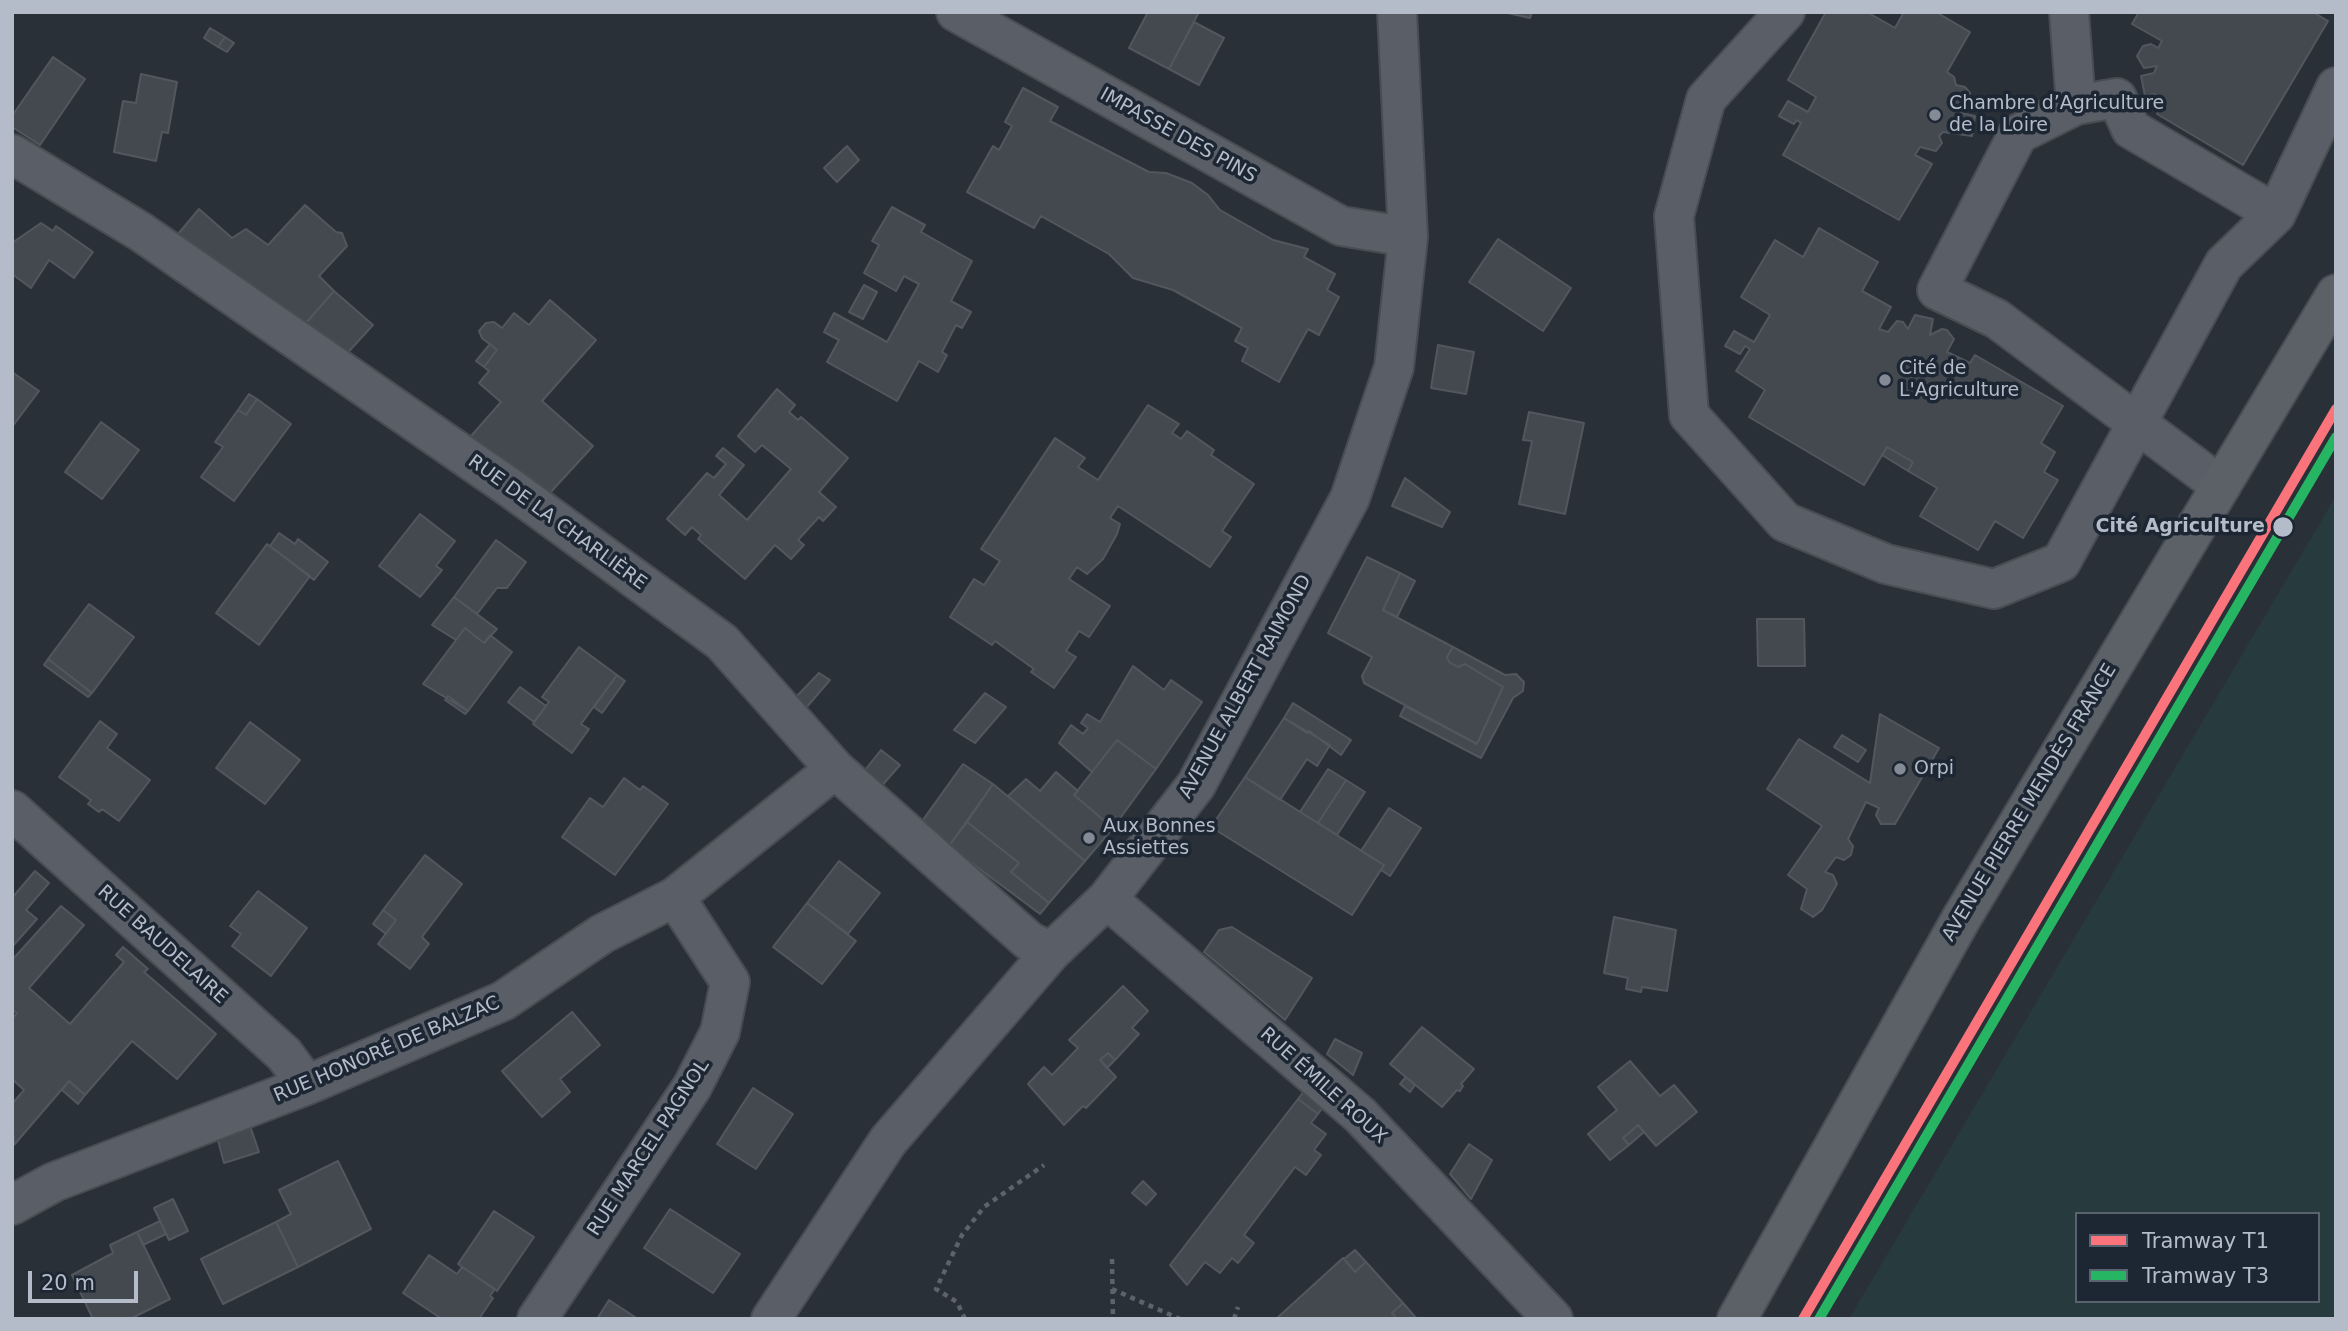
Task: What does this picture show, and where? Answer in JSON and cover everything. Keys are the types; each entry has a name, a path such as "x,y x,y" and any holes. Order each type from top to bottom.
{"main road":[{"name":"AVENUE PIERRE MENDÈS FRANCE","path":"1737,1319 1961,919 2336,294"}],"street":[{"name":"IMPASSE DES PINS","path":"956,12 1341,226 1409,237"},
{"name":"AVENUE ALBERT RAIMOND","path":"771,1319 888,1141 1051,952 1107,899 1196,785 1350,498 1394,367 1409,237 1397,12"},
{"path":"1785,12 1706,99 1674,216 1689,415 1784,522 1886,564 1994,589 2061,562 2224,264 2276,214 2336,87"},
{"path":"2069,12 2076,104"},
{"path":"2221,486 1997,319 1937,290 2018,134 2076,104 2117,98 2131,129 2276,214"},
{"name":"RUE DE LA CHARLIÈRE","path":"12,154 141,232 512,489 722,642 835,769 1029,941 1051,952"},
{"name":"RUE HONORÉ DE BALZAC","path":"12,1205 54,1182 307,1085 503,1001 602,934 675,897 835,769"},
{"name":"RUE BAUDELAIRE","path":"12,810 284,1054 307,1085"},
{"name":"RUE MARCEL PAGNOL","path":"537,1319 692,1087 720,1032 730,982 675,897"},
{"name":"RUE ÉMILE ROUX","path":"1107,899 1360,1115 1553,1319"}],"path":[{"path":"965,1319 957,1302 936,1289 962,1235 984,1207 1044,1165"},
{"path":"1112,1259 1113,1319"},
{"path":"1112,1289 1180,1319"},
{"path":"1234,1319 1238,1307"}],"green space":[{"path":"2336,496 2336,1319 1849,1319"}],"building":[{"path":"1148,12 1199,12 1169,69 1129,48"},
{"path":"1503,12 1532,12 1530,18"},
{"path":"1826,12 1867,12 1895,28 1904,12 1936,12 1970,32 1947,72 1954,77 1956,85 1965,87 1970,93 1969,102 1961,109 1961,113 1975,116 1972,136 1943,132 1939,136 1942,143 1936,151 1920,147 1915,155 1932,164 1899,220 1783,155 1801,123 1797,120 1794,124 1779,116 1788,101 1808,112 1816,97 1788,80"},
{"path":"2139,12 2313,12 2328,21 2243,165 2157,114 2165,101 2154,94 2145,96 2141,76 2154,73 2157,66 2144,68 2137,56 2143,46 2151,44 2158,48 2162,41 2132,24"},
{"path":"1194,22 1224,38 1199,85 1169,69"},
{"path":"210,28 225,37 218,47 204,38"},
{"path":"225,37 234,43 227,52 218,47"},
{"path":"53,57 85,79 40,145 12,127 12,116"},
{"path":"141,74 177,82 168,133 162,132 156,161 114,152 123,101 136,103"},
{"path":"1023,88 1058,107 1050,121 1149,172 1166,173 1192,183 1208,195 1220,210 1273,240 1308,249 1304,257 1335,274 1327,290 1339,297 1319,335 1308,329 1279,382 1242,361 1248,348 1235,341 1242,328 1173,290 1133,278 1109,254 1041,216 1034,228 967,192 993,146 999,150 1012,126 1005,122"},
{"path":"847,146 859,160 837,182 824,168"},
{"path":"305,205 336,232 342,233 347,246 319,276 334,291 299,331 173,240 199,209 232,238 246,229 268,245"},
{"path":"892,207 925,225 921,232 972,261 951,301 971,312 962,328 956,325 942,352 947,355 938,372 919,361 897,401 827,362 839,340 824,332 834,313 887,342 919,284 904,276 896,291 864,273 879,245 872,241"},
{"path":"41,223 53,231 56,226 93,252 74,278 49,260 31,288 12,274 12,243"},
{"name":"Cité de L'Agriculture","path":"1819,228 1878,262 1862,291 1891,307 1879,329 1888,332 1897,321 1903,322 1908,329 1915,315 1933,319 1930,335 1942,329 1947,330 1954,339 1947,352 1970,363 1975,355 2063,406 2041,443 2055,452 2044,472 2058,480 2023,538 1995,521 1978,550 1920,516 1937,488 1908,471 1913,462 1887,447 1864,485 1749,417 1765,390 1736,371 1750,349 1745,346 1740,354 1725,346 1734,331 1754,342 1770,315 1741,297 1775,240 1803,257"},
{"path":"1498,239 1571,288 1543,331 1469,282"},
{"path":"864,285 877,292 863,319 849,312"},
{"path":"334,291 373,325 341,360 299,331"},
{"path":"550,300 596,340 542,401 593,446 549,494 464,444 501,402 479,383 489,371 484,367 497,350 482,338 479,331 486,323 494,322 502,328 514,313 529,325"},
{"path":"490,344 497,350 484,367 476,361"},
{"path":"1438,345 1474,352 1466,394 1431,388"},
{"path":"12,372 39,391 12,427"},
{"path":"777,389 795,405 789,412 798,420 801,417 848,458 819,492 836,507 823,521 819,517 798,540 804,545 791,559 775,545 745,579 698,539 701,535 692,527 685,535 667,519 707,473 714,478 726,464 716,456 723,448 744,465 719,495 747,520 791,469 762,445 755,452 738,436"},
{"path":"249,394 257,399 246,415 238,410"},
{"path":"257,399 291,424 234,501 201,477 223,447 215,442 238,410 246,415"},
{"path":"1148,405 1179,424 1172,433 1181,439 1187,431 1214,450 1211,455 1254,484 1222,531 1231,537 1210,567 1118,506 1110,518 1120,524 1103,559 1087,574 1077,567 1069,579 1110,606 1089,637 1079,631 1066,651 1076,657 1054,688 1031,672 1034,669 995,641 992,645 950,617 974,579 984,585 1000,561 981,549 1055,438 1085,458 1078,467 1098,480"},
{"path":"1529,412 1584,423 1565,514 1519,504 1532,441 1523,440"},
{"path":"101,422 139,450 102,499 65,472"},
{"path":"1887,447 1913,462 1908,471 1882,455"},
{"path":"1405,478 1450,512 1442,527 1392,506"},
{"path":"420,514 455,541 436,566 442,570 420,597 379,566"},
{"path":"279,533 295,544 298,539 328,562 314,580 270,546"},
{"path":"496,540 526,562 507,588 497,588 477,614 454,597"},
{"path":"267,544 310,576 259,645 216,613"},
{"path":"1367,557 1400,573 1383,610 1453,647 1447,657 1449,662 1458,667 1465,664 1503,687 1477,744 1364,683 1362,676 1372,657 1328,633"},
{"path":"1400,573 1415,581 1397,617 1383,610"},
{"path":"454,597 497,629 484,643 465,628 456,640 432,625"},
{"path":"89,604 134,637 92,693 48,659"},
{"path":"1757,619 1804,619 1805,666 1758,666"},
{"path":"465,628 484,643 490,635 512,652 468,711 423,684"},
{"path":"579,647 617,675 581,724 589,729 572,753 533,724 549,702 542,697"},
{"path":"1453,647 1505,675 1516,674 1524,682 1523,691 1513,698 1481,758 1400,716 1405,706 1477,744 1503,687 1465,664 1458,667 1449,662 1447,657"},
{"path":"48,659 92,693 88,697 44,665"},
{"path":"1133,666 1164,690 1171,680 1202,702 1156,769 1117,740 1092,772 1059,743 1071,725 1083,734 1088,728 1081,723 1087,714 1100,722"},
{"path":"819,673 830,680 805,709 796,697"},
{"path":"617,675 625,681 602,713 594,707"},
{"path":"520,687 546,706 534,722 508,702"},
{"path":"985,693 1006,707 975,743 954,730"},
{"path":"448,696 468,711 465,714 445,700"},
{"path":"1293,703 1351,740 1341,755 1309,731 1307,733 1284,718"},
{"path":"1880,714 1939,748 1895,824 1881,824 1876,815 1879,808 1866,802 1848,839 1853,846 1851,855 1844,860 1836,857 1825,872 1833,875 1837,884 1822,910 1813,917 1801,909 1807,889 1788,875 1822,826 1767,789 1799,739 1870,783"},
{"path":"1284,718 1330,745 1317,766 1307,759 1280,800 1245,777"},
{"path":"100,721 117,734 107,748 150,780 119,821 102,809 99,812 88,804 91,800 59,777"},
{"path":"250,722 300,760 265,804 216,768"},
{"path":"1842,735 1866,750 1858,762 1834,747"},
{"path":"1117,740 1156,769 1113,828 1074,795"},
{"path":"881,750 900,765 879,789 861,775"},
{"path":"963,764 993,784 949,846 920,824"},
{"path":"1328,769 1346,780 1318,823 1300,812"},
{"path":"1056,772 1078,791 1074,795 1113,828 1085,861 1008,796 1026,779 1040,791"},
{"path":"1245,777 1384,865 1352,915 1211,827"},
{"path":"624,778 640,790 643,786 668,804 615,875 562,837 590,798 603,807"},
{"path":"1346,780 1365,792 1337,835 1318,823"},
{"path":"993,784 1085,861 1049,903 1011,872 1019,863 967,822"},
{"path":"1389,808 1421,828 1390,876 1381,870 1384,865 1361,851"},
{"path":"967,822 1019,863 1011,872 1049,903 1040,914 949,846"},
{"path":"425,855 462,884 422,937 429,944 410,969 378,944 396,920 383,910"},
{"path":"839,861 880,893 848,934 807,903"},
{"path":"35,871 49,883 26,910 37,919 12,947 12,898"},
{"path":"258,891 307,928 271,976 232,946 241,934 230,926"},
{"path":"807,903 856,941 822,984 773,947"},
{"path":"61,906 84,925 29,988 70,1024 124,962 116,955 123,947 148,969 144,972 216,1034 177,1079 132,1041 85,1095 69,1081 14,1145 12,1104 24,1090 12,1079 12,1019 17,1013 12,1010 12,960"},
{"path":"383,910 396,920 386,934 373,924"},
{"path":"1614,917 1676,930 1667,991 1642,987 1641,992 1626,989 1628,978 1604,973"},
{"path":"1232,927 1312,978 1285,1020 1204,952 1219,930"},
{"path":"1123,986 1148,1011 1132,1028 1139,1034 1115,1060 1108,1053 1100,1060 1116,1077 1086,1108 1083,1106 1064,1125 1028,1084 1044,1067 1052,1075 1078,1048 1069,1040"},
{"path":"572,1012 600,1045 560,1079 570,1092 542,1117 502,1071"},
{"path":"1422,1027 1474,1069 1461,1084 1463,1086 1460,1091 1457,1090 1442,1107 1390,1064"},
{"path":"1335,1039 1362,1053 1353,1075 1327,1054"},
{"path":"1108,1053 1115,1060 1107,1068 1100,1060"},
{"path":"1630,1061 1660,1096 1674,1085 1697,1112 1656,1146 1638,1125 1623,1138 1629,1145 1610,1160 1588,1134 1617,1110 1598,1087"},
{"path":"1406,1077 1415,1085 1410,1092 1400,1084"},
{"path":"69,1081 85,1095 78,1104 62,1090"},
{"path":"753,1088 793,1114 756,1169 717,1144"},
{"path":"1305,1090 1323,1107 1318,1114 1298,1099"},
{"path":"1298,1099 1318,1114 1311,1123 1326,1134 1314,1150 1321,1155 1306,1175 1295,1167 1244,1235 1254,1243 1238,1263 1232,1258 1220,1273 1205,1262 1187,1285 1170,1265"},
{"path":"248,1120 259,1152 224,1163 215,1129"},
{"path":"1638,1125 1644,1132 1629,1145 1623,1138"},
{"path":"1469,1144 1492,1160 1471,1199 1450,1174"},
{"path":"338,1161 371,1229 298,1267 276,1222 291,1214 279,1190"},
{"path":"1143,1181 1156,1194 1146,1205 1132,1193"},
{"path":"173,1199 188,1231 169,1240 154,1208"},
{"path":"670,1209 740,1254 713,1293 644,1248"},
{"path":"494,1211 534,1237 497,1291 458,1264"},
{"path":"160,1221 166,1234 143,1245 137,1232"},
{"path":"276,1222 298,1267 223,1304 201,1259"},
{"path":"137,1232 170,1299 130,1319 93,1319 72,1275 113,1253 110,1245"},
{"path":"1355,1250 1366,1262 1355,1272 1344,1259"},
{"path":"429,1255 457,1274 462,1267 495,1289 490,1296 493,1298 479,1319 442,1319 403,1293"},
{"path":"1343,1258 1355,1272 1366,1262 1403,1303 1392,1313 1397,1319 1276,1319"},
{"path":"609,1300 638,1319 597,1319"},
{"path":"1403,1303 1417,1319 1397,1319 1392,1313"}],"tram line":[{"name":"T1","path":"1803,1319 2336,409"},
{"name":"T3","path":"1819,1319 2336,437"}],"place":[{"name":"Chambre d’Agriculture de la Loire","path":"1935,115"},
{"name":"Cité de L'Agriculture","path":"1885,380"},
{"name":"Cité Agriculture","path":"2283,527"},
{"name":"Orpi","path":"1900,769"},
{"name":"Aux Bonnes Assiettes","path":"1089,838"}]}
